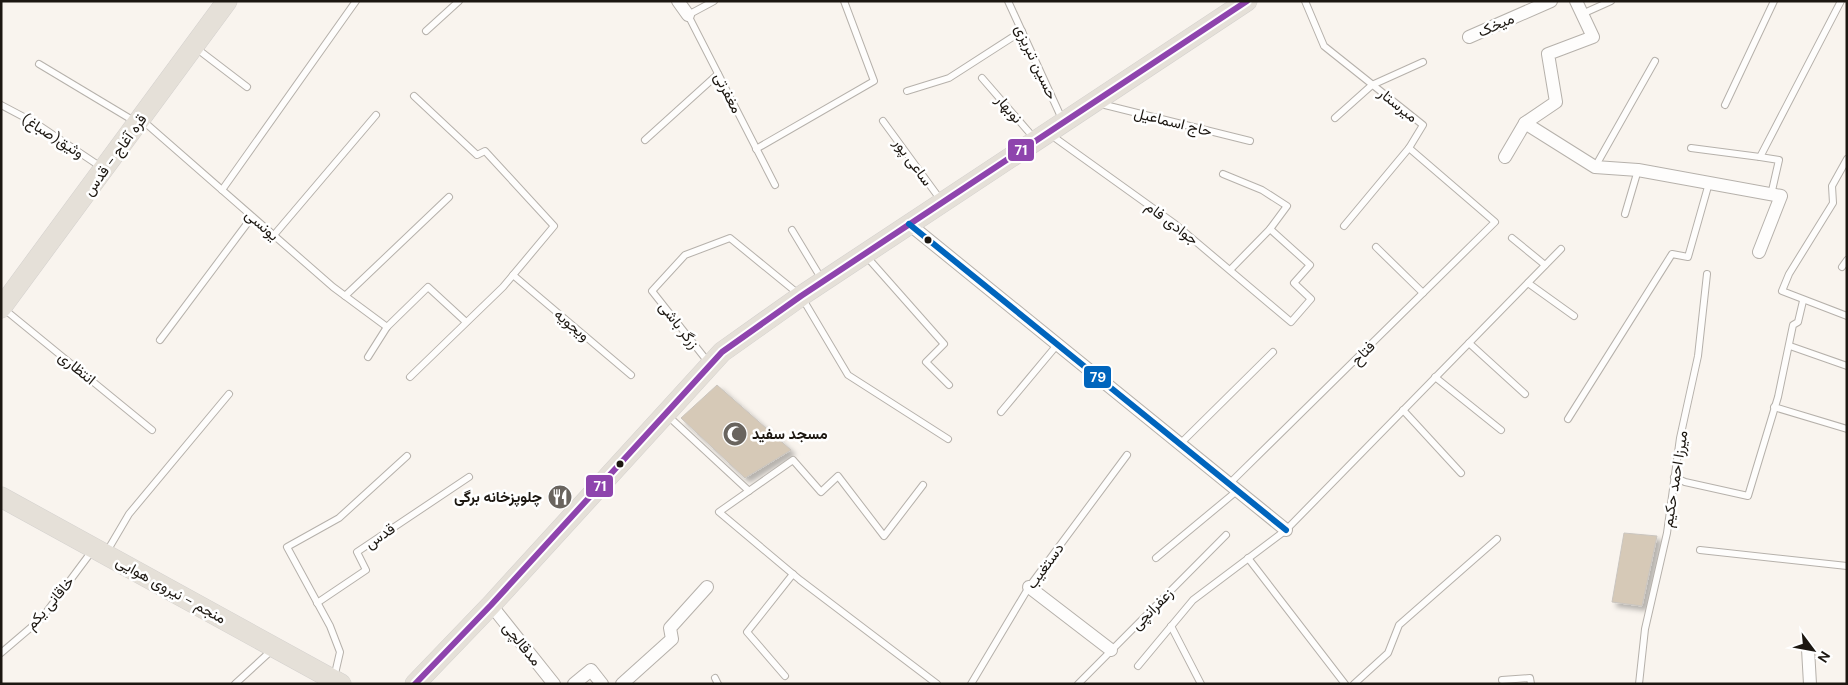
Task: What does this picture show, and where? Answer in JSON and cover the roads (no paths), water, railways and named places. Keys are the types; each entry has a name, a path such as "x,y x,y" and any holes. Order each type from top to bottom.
{"main road":[{"name":"قره آغاج - قدس","path":"2,307 227,1"},
{"path":"415,684 491,605 710,365 742,336 1247,1"},
{"name":"منجم - نیروی هوایی","path":"1,497 338,682"}],"street":[{"name":"مغفرتی","path":"678,1 688,15"},
{"name":"میخک","path":"1469,37 1550,1"},
{"path":"1505,157 1525,123 1556,102 1548,54 1593,37 1576,1"},
{"path":"1525,123 1595,167 1638,170 1781,196 1758,252"},
{"path":"909,224 1146,414 1286,530"},
{"path":"622,684 672,639 670,628 707,587"},
{"path":"1029,587 1111,650"},
{"name":"مدقالچی","path":"491,605 554,684"},
{"path":"1808,649 1810,684"},
{"path":"574,684 591,670 602,684"}],"lane":[{"path":"222,190 356,1"},
{"path":"426,31 459,1"},
{"path":"688,15 714,1"},
{"path":"756,149 874,81 844,1"},
{"name":"حسین تبریزی","path":"1008,1 1022,32 1049,132"},
{"name":"میرستار","path":"1305,1 1324,46 1423,125 1409,148 1495,222"},
{"path":"1582,14 1611,1"},
{"path":"1724,105 1774,1"},
{"path":"1760,157 1841,1"},
{"name":"مغفرتی","path":"688,15 776,185"},
{"path":"908,92 949,78 1022,32"},
{"path":"194,46 247,87"},
{"path":"1595,167 1655,61"},
{"path":"1336,118 1372,85 1423,62"},
{"name":"یونسی","path":"39,64 139,121 345,296 387,327"},
{"path":"645,140 718,74"},
{"name":"نوبهار","path":"982,78 1049,132"},
{"path":"410,377 513,275 554,226 486,151 477,155 414,96"},
{"name":"حاج اسماعیل","path":"1095,102 1250,141"},
{"name":"وثیق(صباغ)","path":"1,105 46,130 104,169"},
{"path":"274,235 376,115"},
{"name":"ساعی پور","path":"883,121 942,202"},
{"name":"جوادی فام","path":"1049,132 1175,224 1291,322 1311,299 1294,284 1310,265 1270,229"},
{"path":"1344,226 1409,148"},
{"path":"1692,148 1779,160 1771,195"},
{"path":"1847,159 1832,186 1833,203 1789,274 1782,291 1803,301 1847,316"},
{"path":"1625,214 1638,170"},
{"path":"1223,174 1262,190 1287,206 1270,229 1231,270"},
{"path":"1568,419 1672,254 1688,257 1708,183"},
{"path":"345,296 449,197"},
{"path":"160,340 252,216"},
{"name":"فتاح","path":"1156,558 1234,487 1495,222"},
{"path":"792,230 823,282"},
{"name":"زرگر باشی","path":"710,365 652,292 685,256 730,238 801,296"},
{"path":"1512,238 1545,265"},
{"path":"1376,247 1423,294"},
{"path":"1138,666 1193,600 1286,530 1562,248"},
{"path":"864,254 944,344 926,362 949,386"},
{"path":"1842,267 1847,260"},
{"name":"میرزا احمد حکیم","path":"1639,684 1645,629 1667,534 1680,438 1698,356 1707,274"},
{"name":"ویجویه","path":"513,275 631,375"},
{"path":"1528,282 1574,316"},
{"path":"368,357 387,327 428,287 466,322"},
{"path":"801,296 848,375 948,439"},
{"path":"1674,477 1685,482 1748,496 1774,407 1790,346 1793,325 1798,322 1803,301"},
{"name":"انتظاری","path":"2,307 152,430"},
{"path":"1001,412 1057,344"},
{"path":"1469,344 1525,394"},
{"path":"1790,346 1847,366"},
{"path":"1181,443 1273,352"},
{"path":"1435,377 1501,430"},
{"name":"خاقانی یکم","path":"1,654 42,618 100,551 229,394"},
{"path":"1774,407 1847,430"},
{"path":"1404,410 1461,473"},
{"path":"666,414 749,491"},
{"name":"دستغیب","path":"971,684 1029,587 1127,455"},
{"path":"338,682 340,652 330,626 287,547 339,518 407,456"},
{"path":"923,485 884,536 838,476 821,492 793,460 719,512 792,574 938,684"},
{"name":"قدس","path":"318,603 366,570 357,552 469,477"},
{"name":"زعفرانچی","path":"1078,684 1226,535"},
{"path":"1354,684 1388,653 1399,625 1497,539"},
{"path":"1700,550 1847,566"},
{"path":"1248,558 1345,684"},
{"path":"785,676 747,632 792,574"},
{"path":"1171,626 1201,684"},
{"path":"235,684 275,647"},
{"path":"1502,680 1530,678 1531,684"}],"place":[{"name":"مسجد سفید","path":"735,434"},
{"name":"چلوپزخانه برگی","path":"560,497"}]}
